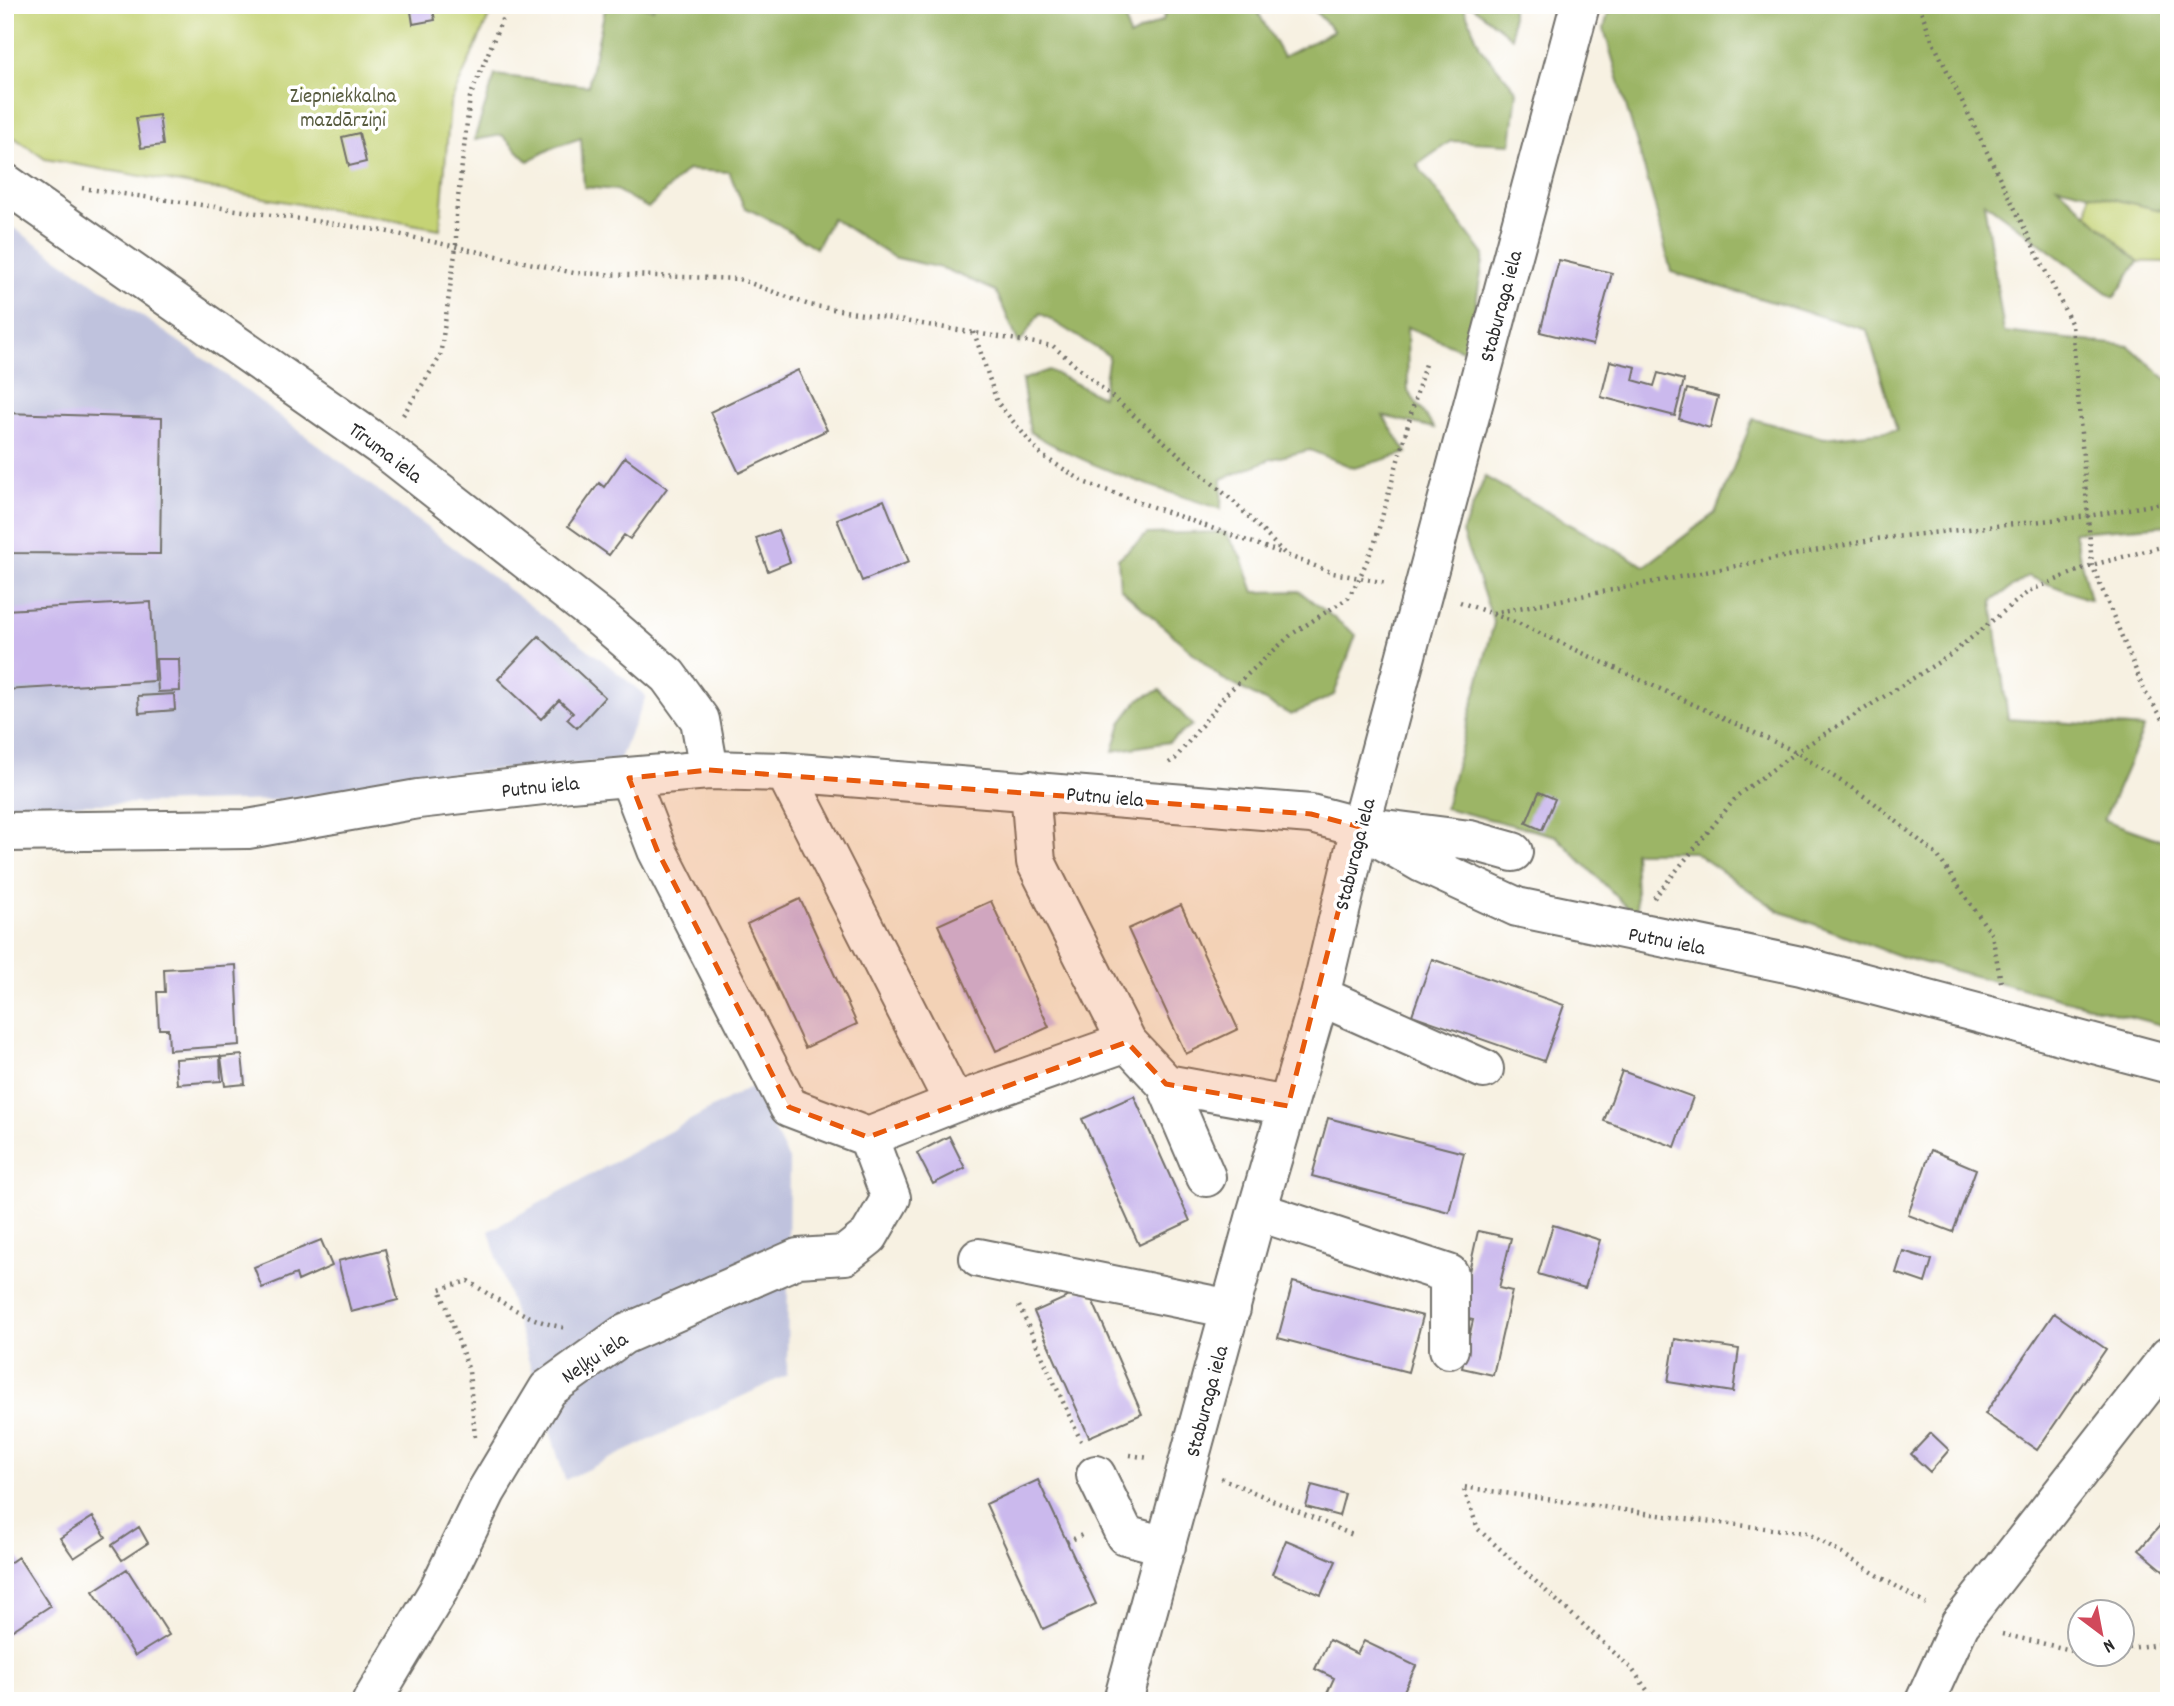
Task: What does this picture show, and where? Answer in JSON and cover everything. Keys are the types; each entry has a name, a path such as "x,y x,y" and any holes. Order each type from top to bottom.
{"street":[{"name":"Staburaga iela","path":"1123,1701 1320,996 1360,827 1580,5"},
{"name":"Tīruma iela","path":"5,183 382,447 603,620 668,676 700,720 709,770"},
{"name":"Putnu iela","path":"5,832 248,829 418,799 709,770 785,772 1311,814 1360,827 1422,863 1517,907 1626,932 1801,966 2169,1064"},
{"path":"785,772 954,1103"},
{"path":"629,778 657,850 789,1107 868,1137 954,1103 1127,1042"},
{"path":"1030,790 1037,862 1127,1042 1166,1084 1206,1177"},
{"path":"1360,827 1470,840 1513,852"},
{"path":"1320,996 1483,1069"},
{"path":"1166,1084 1288,1105"},
{"name":"Neļķu iela","path":"372,1701 438,1591 486,1492 548,1389 623,1335 798,1258 845,1255 869,1237 891,1198 868,1137"},
{"path":"1258,1211 1449,1274 1449,1349"},
{"path":"979,1258 1231,1309"},
{"path":"1925,1701 1960,1625 2169,1356"},
{"path":"1102,1459 1125,1535 1166,1546"}],"path":[{"path":"382,447 440,356 456,247 456,215 470,97 508,5"},
{"path":"1919,5 1932,40 2072,325 2092,565 2145,692 2169,728"},
{"path":"73,187 384,231 574,273 739,279 809,305 1053,345 1233,501 1286,555"},
{"path":"974,332 997,402 1041,455 1086,483 1333,573 1425,590 1520,624 1796,752 1873,802 1937,855 1992,936 2010,1023"},
{"path":"1121,797 1175,759 1226,694 1292,634 1348,598 1375,542 1425,364"},
{"path":"1490,614 1876,539 2088,516 2169,502"},
{"path":"1626,932 1738,795 1796,752 1950,654 2029,592 2092,565 2169,545"},
{"path":"1079,1278 1019,1305 1053,1380 1102,1459 1188,1464 1355,1536"},
{"path":"486,1492 472,1423 469,1371 440,1289 468,1280 499,1301 550,1325 623,1335"},
{"path":"1053,1380 1062,1376"},
{"path":"1655,1701 1632,1669 1478,1529 1463,1487 1686,1519 1807,1533 1960,1625 2066,1649"},
{"path":"2136,1647 2169,1643"}],"highlighted area":[{"path":"709,770 1311,814 1360,827 1288,1106 1166,1084 1127,1042 868,1137 789,1107 657,850 629,778"}],"shaded area":[{"path":"5,222 207,361 646,696 619,761 466,772 281,800 5,806"},
{"path":"752,1086 789,1160 787,1375 565,1480 489,1231"}],"green space":[{"name":"Ziepniekkalna mazdārziņi","path":"5,5 494,5 450,104 440,229 45,159 5,131"},
{"path":"606,5 638,5 653,9 655,5 1123,5 1129,37 1163,20 1168,5 1254,5 1283,57 1334,31 1309,5 1463,5 1481,49 1517,91 1511,144 1451,141 1417,165 1484,255 1468,352 1407,327 1408,391 1434,428 1383,416 1407,453 1354,468 1310,450 1271,459 1222,479 1221,509 1099,467 1052,445 1030,432 1022,380 1049,370 1102,397 1109,356 1040,313 1019,344 996,291 945,269 893,257 832,218 816,248 744,207 729,172 687,170 648,208 616,190 584,187 581,138 554,147 528,161 502,135 474,140 495,75 588,86"},
{"path":"1471,5 1512,5 1512,38"},
{"path":"1610,5 2169,5 2169,212 2057,186 2138,261 2114,298 1984,202 2004,332 2129,346 2169,381 2169,525 2074,532 2090,600 2028,576 1992,601 2008,719 2144,728 2104,820 2169,843 2169,1027 1902,957 1779,911 1694,852 1634,852 1637,917 1556,836 1445,808 1494,623 1462,533 1485,477 1645,566 1715,513 1753,419 1823,438 1897,430 1867,330 1671,272 1655,206 1604,29"},
{"path":"2096,44 2169,50 2169,262 2086,261"},
{"path":"1225,532 1242,558 1254,592 1299,591 1356,635 1334,695 1291,715 1221,678 1120,588 1118,559 1147,534"},
{"path":"1160,690 1192,725 1169,742 1113,751 1121,723 1139,699"}],"building":[{"path":"410,5 432,5 435,20 413,24"},
{"path":"159,115 163,145 141,148 136,118"},
{"path":"359,133 366,162 349,166 342,137"},
{"path":"1559,260 1612,273 1593,345 1540,332"},
{"path":"1610,361 1636,367 1633,380 1654,386 1658,373 1684,380 1675,416 1601,397"},
{"path":"798,370 827,430 739,473 710,412"},
{"path":"1687,389 1718,397 1710,428 1679,419"},
{"path":"5,413 162,418 160,554 5,553"},
{"path":"625,457 667,488 630,539 624,535 609,555 568,526 599,483 604,487"},
{"path":"884,500 909,562 862,581 837,519"},
{"path":"778,530 790,562 768,571 756,538"},
{"path":"151,602 155,681 5,690 5,610"},
{"path":"539,636 605,697 577,728 567,719 573,713 559,700 541,719 498,679"},
{"path":"156,659 179,659 180,691 158,692"},
{"path":"174,694 175,710 139,713 138,696"},
{"path":"1539,792 1555,799 1542,830 1526,823"},
{"path":"800,899 857,1024 805,1048 747,924"},
{"path":"991,901 1049,1027 996,1051 938,925"},
{"path":"1181,905 1238,1029 1186,1054 1128,929"},
{"path":"1432,959 1564,1005 1544,1061 1412,1015"},
{"path":"236,965 240,1045 169,1050 168,1029 159,1029 157,992 165,992 164,969"},
{"path":"242,1055 245,1084 225,1086 221,1057"},
{"path":"220,1056 221,1081 177,1084 175,1059"},
{"path":"1622,1071 1693,1097 1675,1147 1604,1121"},
{"path":"1134,1096 1190,1221 1139,1245 1082,1119"},
{"path":"1328,1118 1464,1153 1449,1212 1312,1176"},
{"path":"949,1136 965,1168 933,1184 917,1153"},
{"path":"1931,1150 1976,1169 1953,1232 1908,1215"},
{"path":"1553,1225 1600,1240 1585,1288 1538,1274"},
{"path":"1478,1231 1511,1238 1499,1288 1512,1291 1493,1375 1462,1368 1473,1320 1459,1317"},
{"path":"321,1240 332,1266 298,1281 296,1274 262,1288 254,1267"},
{"path":"385,1249 398,1300 351,1312 338,1261"},
{"path":"1903,1251 1932,1260 1925,1283 1896,1273"},
{"path":"1293,1282 1423,1316 1408,1372 1278,1338"},
{"path":"1087,1288 1142,1414 1089,1437 1034,1312"},
{"path":"2054,1313 2106,1349 2037,1450 1985,1414"},
{"path":"1675,1339 1739,1349 1733,1392 1668,1382"},
{"path":"1931,1433 1949,1450 1930,1472 1911,1454"},
{"path":"1038,1480 1096,1604 1043,1629 986,1504"},
{"path":"1312,1485 1345,1494 1339,1516 1306,1507"},
{"path":"2169,1515 2169,1575 2139,1550"},
{"path":"93,1517 106,1537 74,1558 60,1538"},
{"path":"139,1527 148,1543 122,1560 112,1545"},
{"path":"1286,1540 1336,1561 1321,1595 1272,1574"},
{"path":"18,1557 50,1606 5,1635 5,1566"},
{"path":"127,1569 169,1635 135,1656 93,1591"},
{"path":"1329,1640 1357,1654 1364,1641 1416,1666 1399,1701 1331,1701 1325,1698 1334,1678 1315,1669"}]}
